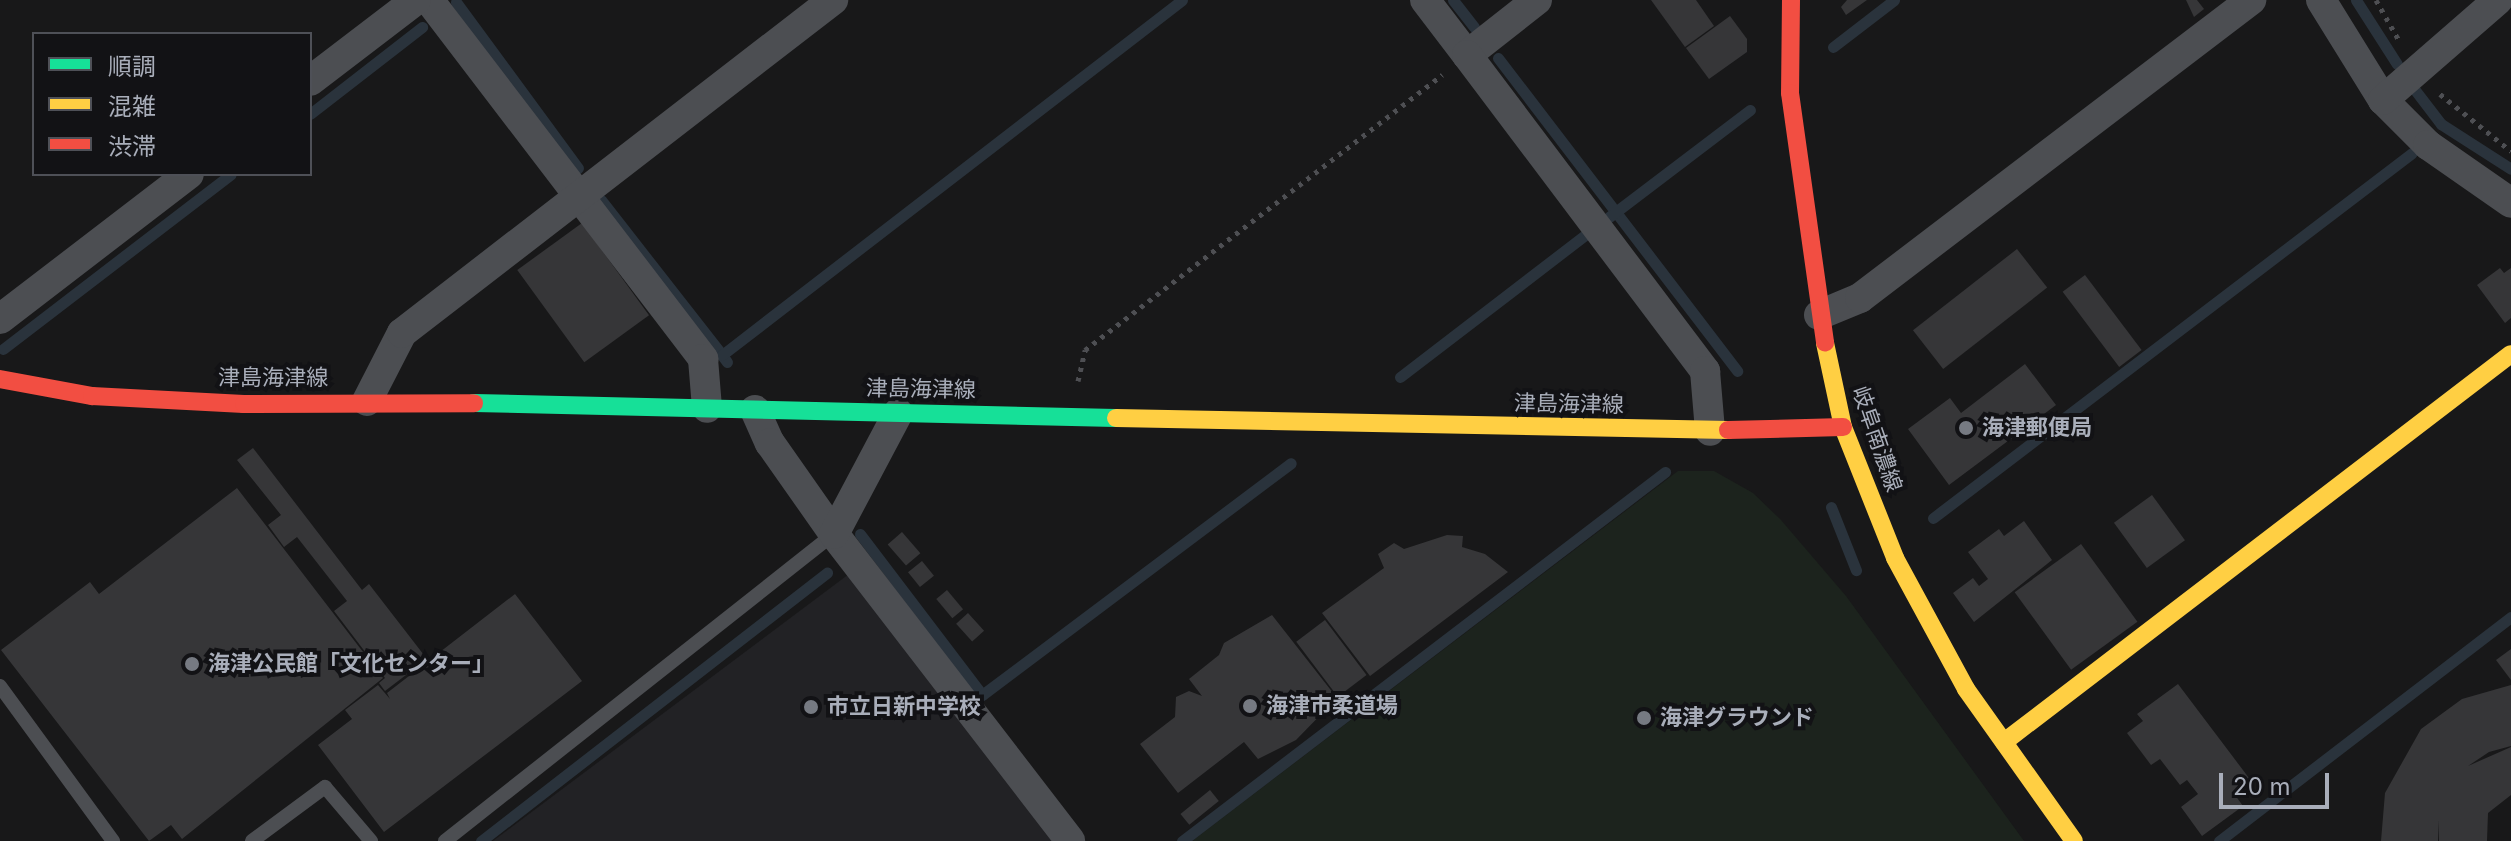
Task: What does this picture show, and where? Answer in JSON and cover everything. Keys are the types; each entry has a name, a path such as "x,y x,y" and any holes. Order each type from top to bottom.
{"main road":[{"name":"岐阜南濃線","path":"1791,0 1790,93 1819,315 1843,427 1895,558 1966,689 2074,841"},
{"path":"2004,742 2511,354"},
{"name":"津島海津線","path":"0,379 163,401 367,401 1710,431 1843,427"}],"street":[{"path":"312,79 416,0"},
{"path":"429,0 703,359 707,408"},
{"path":"367,401 402,333 833,0"},
{"path":"1425,0 1705,371 1710,431"},
{"path":"1467,55 1537,0"},
{"path":"1819,315 1860,298 2251,0"},
{"path":"2321,0 2383,100 2428,145 2511,203"},
{"path":"2383,100 2498,0"},
{"path":"0,319 186,176"},
{"path":"755,410 770,443 834,534 1070,841"},
{"path":"834,534 898,413"}],"lane":[{"path":"445,841 834,534"},
{"path":"0,686 113,841"},
{"path":"252,841 325,787 371,841"}],"path":[{"path":"1070,417 1085,350 1467,55"}],"shaded area":[{"name":"海津グラウンド","path":"1678,471 1714,471 1753,493 1781,520 1846,596 2024,841 1192,841"},
{"name":"市立日新中学校","path":"849,574 1054,841 493,841"}],"building":[{"path":"1651,0 1696,0 1714,26 1685,47"},
{"path":"1847,0 1867,0 1846,15 1841,7"},
{"path":"2186,0 2197,0 2204,9 2194,17"},
{"path":"1730,16 1747,39 1747,52 1709,79 1686,48"},
{"path":"582,223 649,315 584,362 517,270"},
{"path":"2017,249 2047,288 1943,369 1913,330"},
{"path":"2500,268 2504,273 2511,268 2511,318 2505,323 2477,285"},
{"path":"2085,275 2142,350 2119,367 2063,292"},
{"path":"2025,364 2056,405 1949,485 1908,429 1950,398 1961,413"},
{"path":"253,448 362,590 369,584 427,659 385,691 379,683 385,678 334,611 347,601 297,537 284,547 268,525 281,515 237,460"},
{"name":"海津公民館「文化センター」","path":"237,488 383,678 182,839 171,825 149,841 1,650 90,582 99,594"},
{"path":"2152,495 2185,540 2147,568 2114,523"},
{"path":"2024,521 2052,560 1974,622 1953,593 1973,578 1979,586 1988,579 1968,552 1999,529 2004,536"},
{"path":"902,532 920,553 906,566 888,544"},
{"path":"1447,535 1463,536 1462,547 1485,554 1508,572 1370,676 1322,613 1384,568 1378,554 1394,543 1404,549"},
{"path":"2081,544 2137,622 2071,670 2015,592"},
{"path":"922,561 934,576 920,587 908,572"},
{"path":"947,590 963,609 952,618 936,599"},
{"path":"515,594 582,681 384,832 318,745 352,719 345,710 378,685 390,699 387,693"},
{"path":"968,613 984,631 972,642 956,624"},
{"name":"海津市柔道場","path":"1272,615 1337,698 1296,740 1258,759 1244,742 1178,793 1140,744 1175,717 1176,697 1189,691 1202,696 1189,679 1219,655 1224,643"},
{"path":"1325,620 1367,675 1338,697 1296,642"},
{"path":"2511,649 2511,680 2496,660"},
{"path":"2178,684 2252,782 2235,795 2243,806 2202,836 2181,807 2198,794 2187,780 2180,785 2160,759 2151,765 2127,733 2143,721 2137,714"},
{"path":"2511,685 2511,746 2489,752 2468,766 2511,747 2511,795 2488,813 2487,841 2439,841 2438,820 2438,841 2381,841 2385,793 2421,729 2462,699"},
{"path":"1210,790 1219,801 1189,825 1180,814"}],"waterway":[{"path":"727,362 722,355 1182,0"},
{"path":"1453,0 1474,27"},
{"path":"1833,47 1894,0"},
{"path":"2356,0 2397,64"},
{"path":"456,2 578,168"},
{"path":"312,112 422,27"},
{"path":"1498,58 1737,371"},
{"path":"2415,90 2441,124 2511,169"},
{"path":"1609,217 1750,110"},
{"path":"1933,518 2412,153"},
{"path":"3,349 228,176"},
{"path":"601,200 722,355"},
{"path":"1400,377 1589,232"},
{"path":"860,534 982,695 1291,463"},
{"path":"1182,841 1665,472"},
{"path":"1831,507 1856,570"},
{"path":"481,841 827,573"},
{"path":"2219,841 2511,617"}],"traffic: fast":[{"path":"474,403 1116,418"}],"traffic: slow":[{"path":"1825,343 1843,427 1895,558 1966,689 2074,841"},
{"path":"2004,742 2511,354"},
{"path":"1116,418 1728,430"}],"traffic: jam":[{"path":"1791,0 1790,93 1825,343"},
{"path":"0,379 92,396 244,404 474,403"},
{"path":"1728,430 1843,427"}],"place":[{"name":"海津郵便局","path":"1966,428"},
{"name":"海津公民館「文化センター」","path":"192,664"},
{"name":"海津市柔道場","path":"1250,706"},
{"name":"市立日新中学校","path":"811,707"},
{"name":"海津グラウンド","path":"1644,718"}]}
